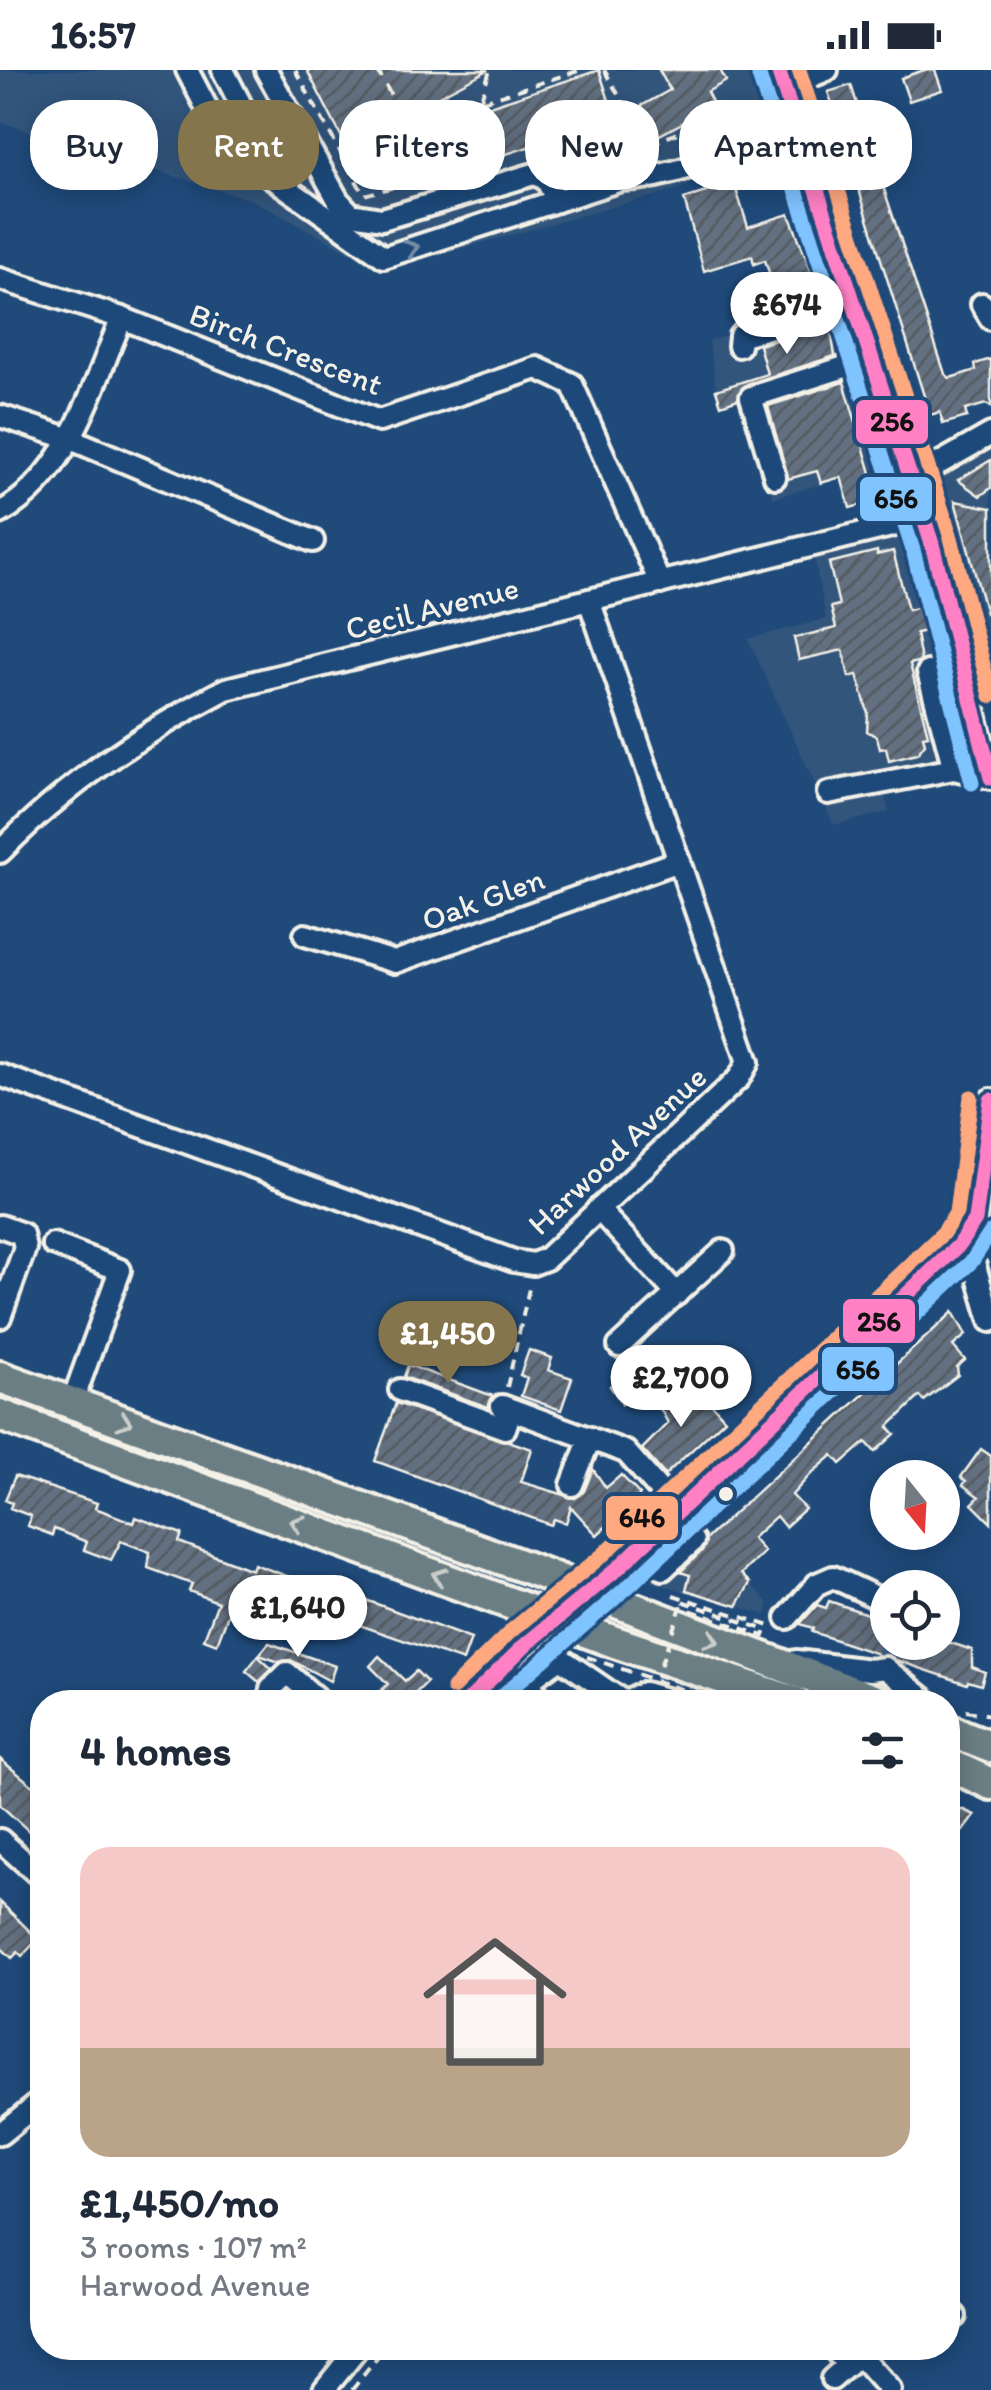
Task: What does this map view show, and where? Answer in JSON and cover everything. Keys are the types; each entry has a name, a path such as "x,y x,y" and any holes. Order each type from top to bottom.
{"highway":[{"path":"0,1377 456,1542 846,1690"},
{"path":"0,1414 696,1669 739,1690"},
{"path":"456,1542 470,1563 548,1594 556,1619"},
{"path":"589,1592 596,1614 668,1643 696,1669"},
{"path":"960,1770 991,1784"}],"street":[{"path":"187,70 226,145 384,257 621,180 658,179 679,171"},
{"path":"200,95 226,76 258,70"},
{"path":"266,70 283,100"},
{"path":"781,78 827,70"},
{"path":"226,76 238,100"},
{"path":"319,165 338,200 363,219 382,219 534,174 546,179 557,201"},
{"path":"297,196 300,190"},
{"path":"818,190 984,716 991,778 954,769 828,793"},
{"name":"Birch Crescent","path":"0,279 122,318 379,421 537,368 572,384 660,582"},
{"path":"739,346 740,336 855,303"},
{"path":"0,513 46,476 71,439 122,318"},
{"path":"774,477 751,397 873,358"},
{"path":"0,416 71,439 313,541"},
{"path":"912,479 991,434"},
{"name":"Cecil Avenue","path":"0,852 42,808 151,728 226,690 924,518"},
{"name":"Harwood Avenue","path":"0,1076 514,1261 533,1264 546,1259 739,1078 748,1062 589,600"},
{"path":"928,672 954,769"},
{"name":"Oak Glen","path":"305,936 395,962 679,861"},
{"path":"480,1690 674,1514 958,1246 975,1220 991,1100"},
{"path":"598,1208 677,1294"},
{"path":"0,1226 22,1234 25,1248 0,1316"},
{"path":"53,1244 120,1270 72,1403"},
{"path":"958,1246 975,1266 991,1320"},
{"path":"619,1346 723,1251"},
{"path":"400,1390 505,1428 507,1408 626,1452 692,1541 663,1569"},
{"path":"572,1486 590,1438"},
{"path":"788,1618 816,1584 833,1577 870,1594"},
{"path":"754,1656 870,1670 886,1662 915,1690"},
{"path":"526,1683 560,1658 607,1690"},
{"path":"508,1664 533,1690"},
{"path":"271,1689 288,1673 307,1690"},
{"path":"0,1840 30,1867"},
{"path":"0,2134 30,2114"},
{"path":"324,2390 348,2360"},
{"path":"832,2379 853,2360"},
{"path":"862,2360 890,2390"}],"path":[{"path":"295,70 339,150"},
{"path":"377,70 393,100"},
{"path":"480,100 490,70"},
{"path":"483,100 581,70"},
{"path":"604,70 648,145 679,132"},
{"path":"507,1408 533,1264"},
{"path":"679,1600 766,1630 764,1636 680,1607 657,1675 703,1690"},
{"path":"588,1657 684,1690"},
{"path":"352,2390 376,2360"}],"shaded area":[{"path":"0,70 765,70 770,100 679,100 679,188 383,270 254,201 219,190 319,190 319,100 178,100 178,177 158,171 158,100 30,100 30,131 0,122"},
{"path":"853,297 906,460 773,498 742,399 719,407 709,341"},
{"path":"986,437 991,448 991,736 984,743 991,778 968,786 943,779 884,794 889,812 834,825 748,639 826,619 812,546 923,518 912,479"},
{"path":"692,1522 769,1603 766,1615 645,1580 641,1572"}],"building":[{"path":"307,70 488,70 431,100 339,100 339,132"},
{"path":"599,70 609,100 525,100 525,148 505,154 505,101"},
{"path":"659,70 720,70 726,81 707,92 711,100 679,100 679,125 659,135 659,100 652,100 670,90"},
{"path":"935,70 942,90 909,100 901,78"},
{"path":"851,85 856,100 831,100 828,92"},
{"path":"712,190 736,190 748,227 789,214 822,298 781,310 765,260 754,264 752,256 704,271 684,199"},
{"path":"859,190 884,190 945,374 950,378 976,370 975,364 991,359 991,407 986,404 965,410 967,417 943,424 940,412 930,415"},
{"path":"830,324 835,356 747,384 738,399 721,405 716,390 767,374 759,345"},
{"path":"844,382 879,500 850,508 841,477 821,483 817,471 788,479 768,406"},
{"path":"991,460 991,488 980,496 958,480"},
{"path":"955,501 991,508 991,612 986,613"},
{"path":"877,551 877,555 893,551 908,610 926,606 931,630 916,633 921,661 910,664 928,735 923,736 925,744 917,754 889,761 886,748 880,749 877,737 867,731 868,713 857,675 849,677 843,650 799,660 794,638 836,628 831,607 839,605 829,563"},
{"path":"953,1312 966,1335 953,1346 965,1360 957,1367 958,1375 924,1401 920,1396 888,1427 895,1434 875,1452 866,1442 841,1464 833,1455 811,1474 792,1495 805,1509 785,1527 776,1516 752,1538 764,1552 741,1574 750,1583 737,1606 686,1590 690,1575 680,1572 703,1550 706,1539"},
{"path":"529,1350 552,1358 548,1370 572,1378 561,1410 521,1396 527,1378 520,1375"},
{"path":"634,1363 649,1380 622,1404 610,1386"},
{"path":"408,1365 493,1396 488,1407 404,1377"},
{"path":"669,1390 685,1407 701,1392 725,1419 665,1475 642,1449 668,1423 656,1401"},
{"path":"396,1403 532,1449 521,1482 575,1498 584,1491 593,1469 606,1488 621,1475 640,1495 597,1535 571,1507 566,1523 554,1519 551,1525 375,1461"},
{"path":"981,1449 991,1456 991,1523 972,1504 979,1497 963,1485 966,1481 961,1477"},
{"path":"15,1476 97,1503 95,1508 134,1523 136,1517 182,1534 179,1542 252,1570 254,1564 303,1582 304,1577 471,1639 463,1661 282,1598 279,1606 253,1596 248,1610 232,1604 217,1644 204,1639 218,1602 189,1591 192,1584 148,1568 150,1552 121,1541 111,1560 84,1550 87,1542 54,1529 52,1535 28,1526 31,1516 10,1508 12,1503 5,1500"},
{"path":"829,1601 870,1615 870,1651 812,1632 813,1628 800,1624 817,1605 826,1608"},
{"path":"269,1643 335,1666 330,1681 291,1660 279,1662 259,1655"},
{"path":"960,1646 972,1650 972,1667 985,1672 981,1685 968,1681 967,1684 895,1660 960,1660"},
{"path":"258,1656 272,1669 259,1682 246,1671"},
{"path":"379,1656 405,1681 416,1671 427,1682 419,1690 382,1690 388,1684 370,1666"},
{"path":"0,1759 30,1784 30,1832 0,1805"},
{"path":"960,1811 975,1815 960,1834"},
{"path":"0,1902 30,1931 30,1948 22,1956 18,1952 12,1958 0,1947"}],"transit line":[{"name":"256","path":"778,70 932,544 991,778"},
{"name":"646","path":"799,70 951,538 991,696"},
{"name":"656","path":"759,76 913,550 972,783"},
{"name":"646","path":"453,1688 511,1631 604,1554 943,1233 956,1213 971,1097"},
{"name":"256","path":"479,1690 524,1646 617,1569 958,1246 975,1220 991,1100"},
{"name":"656","path":"509,1690 631,1584 972,1261 991,1232"}]}
